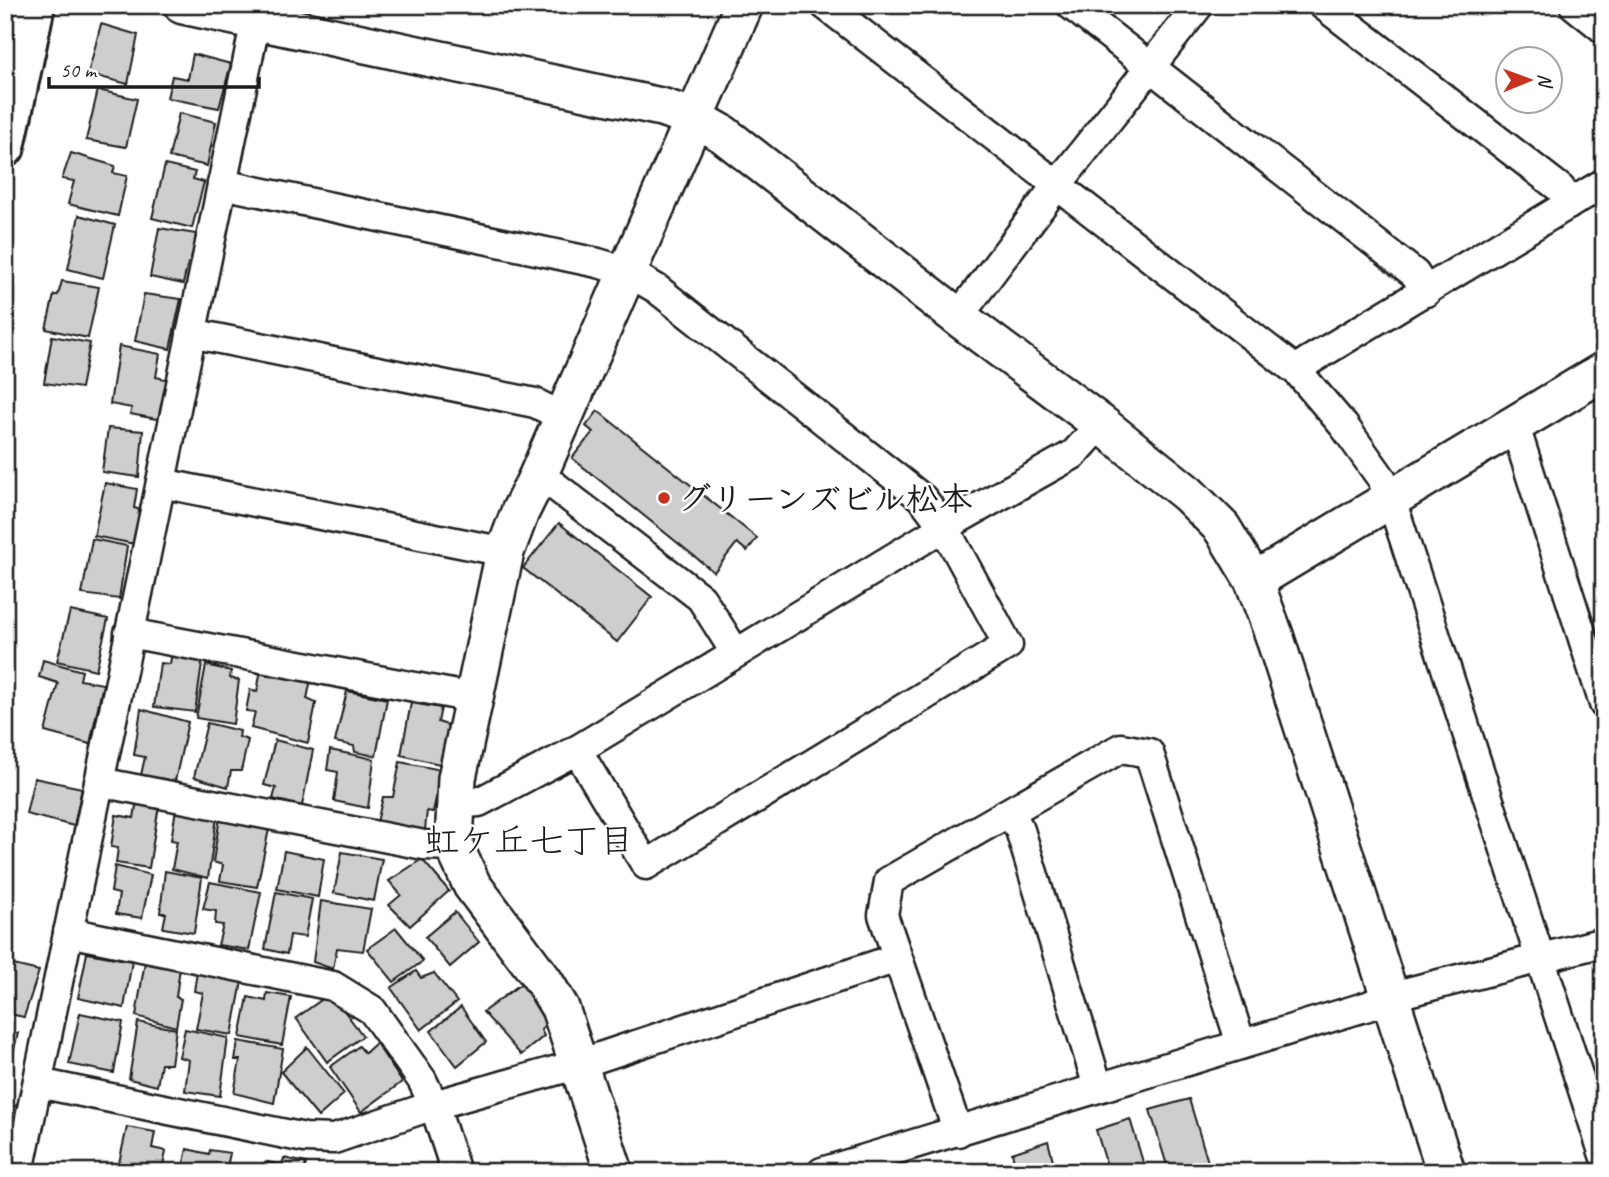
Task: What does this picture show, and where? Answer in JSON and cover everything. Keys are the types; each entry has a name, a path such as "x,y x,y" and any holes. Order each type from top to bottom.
{"main road":[{"path":"5,146 35,5"}],"street":[{"path":"183,5 258,13 661,107 695,118 723,134 1188,494 1222,528 1254,581 1274,635 1446,1172"},
{"path":"614,1172 560,1008 543,980 472,885 454,846 454,804 473,698 505,552 520,512 744,5"},
{"path":"825,5 1298,372 1375,468 1390,499 1604,1155"},
{"path":"1071,5 1415,274 1426,292"},
{"path":"958,317 1057,185 1199,5"},
{"path":"1323,5 1561,190 1568,205"},
{"path":"1574,5 1604,29"},
{"path":"19,1172 258,13"},
{"path":"1298,372 1307,362 1604,183"},
{"path":"222,184 585,260 628,272 657,289 923,499 944,527 1009,645 646,865 577,750"},
{"path":"191,333 535,403 563,417"},
{"path":"1254,581 1604,371"},
{"path":"454,804 479,802 577,750 944,527 1074,454 1101,424"},
{"path":"1511,425 1520,442 1604,704"},
{"path":"537,478 555,486 701,598 735,652"},
{"path":"161,483 505,552"},
{"path":"129,633 473,698"},
{"path":"958,1132 883,915 889,881 1121,747 1149,753 1241,1044"},
{"path":"99,782 424,845 454,846"},
{"path":"1010,813 1020,830 1098,1087"},
{"path":"68,932 333,986 372,1010 422,1080 456,1172"},
{"path":"822,1172 1368,1006 1388,997 1604,942"},
{"path":"38,1083 304,1138 334,1139 433,1105 579,1064 897,958"}],"building":[{"path":"101,24 138,35 128,84 88,74"},
{"path":"193,54 231,64 219,108 167,98 172,76 188,79"},
{"path":"98,90 137,99 126,147 86,140"},
{"path":"179,113 216,122 207,166 169,157"},
{"path":"71,153 115,166 113,173 127,176 118,216 68,204 74,181 62,179"},
{"path":"165,165 195,172 193,179 204,182 192,228 152,218"},
{"path":"79,215 115,225 103,278 68,269"},
{"path":"159,228 196,234 195,240 200,241 195,264 188,263 183,284 150,277"},
{"path":"62,281 99,287 88,338 46,329 54,295 58,295"},
{"path":"144,294 181,299 170,349 135,341"},
{"path":"52,336 90,343 81,388 44,383"},
{"path":"119,346 160,354 156,377 169,380 162,420 130,414 132,408 110,404"},
{"name":"グリーンズビル松本","path":"598,411 757,538 747,551 737,543 714,572 572,458 593,432 586,426"},
{"path":"108,428 143,431 139,477 102,472"},
{"path":"105,483 137,489 134,508 141,510 135,544 94,536"},
{"path":"559,523 652,597 617,642 523,568"},
{"path":"92,539 127,546 119,599 82,594"},
{"path":"70,611 108,619 96,670 57,661"},
{"path":"172,652 203,657 195,712 154,707 160,663 170,664"},
{"path":"43,660 82,671 80,680 103,684 90,744 45,732 58,683 39,677"},
{"path":"206,665 231,671 230,678 239,680 233,724 196,718"},
{"path":"261,669 311,679 307,699 316,703 308,743 251,728 255,712 246,711 250,690 257,692"},
{"path":"347,691 387,699 376,756 355,752 354,746 335,742"},
{"path":"411,703 441,708 438,722 450,726 444,765 401,755"},
{"path":"141,709 188,722 175,781 141,775 145,757 134,755"},
{"path":"207,723 240,731 239,737 248,740 241,771 231,771 228,787 194,777"},
{"path":"275,740 313,750 302,806 273,799 276,788 264,785"},
{"path":"330,750 374,759 368,808 334,801 338,772 327,770"},
{"path":"400,762 442,770 433,812 427,811 425,830 377,822 383,797 393,797"},
{"path":"34,778 82,788 74,826 26,814"},
{"path":"137,800 159,805 149,868 116,863 118,848 111,847 116,815 134,818"},
{"path":"176,809 217,817 208,878 172,869 177,841 171,840"},
{"path":"220,817 269,829 257,887 220,881 223,865 213,862"},
{"path":"284,851 324,859 318,897 277,889"},
{"path":"342,852 382,859 374,901 334,893"},
{"path":"422,859 449,891 410,926 389,905 401,895 389,881"},
{"path":"115,866 151,875 142,918 116,914 119,894 111,892"},
{"path":"165,871 202,878 194,933 163,928 166,913 160,913"},
{"path":"210,882 261,892 249,950 218,945 223,925 215,924 216,911 203,909"},
{"path":"276,892 312,899 305,937 290,935 287,954 265,949"},
{"path":"321,901 371,909 363,951 337,948 333,969 313,962"},
{"path":"455,912 479,942 450,967 425,937"},
{"path":"396,928 423,961 394,982 367,949"},
{"path":"87,953 132,961 124,1008 78,998"},
{"path":"145,961 180,967 176,997 181,999 176,1027 136,1016"},
{"path":"5,963 39,971 24,1017 5,1013"},
{"path":"198,966 243,976 232,1035 196,1029 203,993 194,991"},
{"path":"416,971 421,978 434,973 457,1002 421,1030 391,988"},
{"path":"522,983 549,1018 541,1030 544,1036 521,1055 483,1012"},
{"path":"267,993 291,997 282,1045 240,1037 248,997 266,1001"},
{"path":"331,993 363,1036 327,1062 296,1018"},
{"path":"461,1007 486,1042 457,1066 431,1031"},
{"path":"80,1013 123,1022 114,1073 69,1064"},
{"path":"138,1022 176,1029 171,1064 161,1064 157,1086 129,1079"},
{"path":"5,1023 12,1025 10,1031 18,1033 11,1062 5,1060"},
{"path":"185,1029 228,1038 220,1096 185,1091 189,1060 179,1057"},
{"path":"238,1041 283,1049 274,1103 234,1093 240,1060 235,1060"},
{"path":"376,1043 402,1082 361,1112 330,1067 359,1046 365,1053"},
{"path":"307,1047 344,1094 318,1117 281,1072"},
{"path":"1189,1099 1211,1172 1169,1172 1150,1110"},
{"path":"5,1104 18,1106 7,1150 5,1150"},
{"path":"1130,1119 1146,1172 1109,1172 1096,1130"},
{"path":"127,1127 155,1132 152,1148 166,1151 162,1172 117,1172"},
{"path":"1048,1141 1056,1172 1017,1172 1012,1153"},
{"path":"187,1149 209,1154 210,1150 230,1153 226,1172 182,1172"},
{"path":"284,1158 306,1163 304,1172 265,1172 267,1162 282,1165"}],"place":[{"name":"グリーンズビル松本","path":"664,498"}],"district":[{"name":"虹ケ丘七丁目","path":"529,840"}]}
